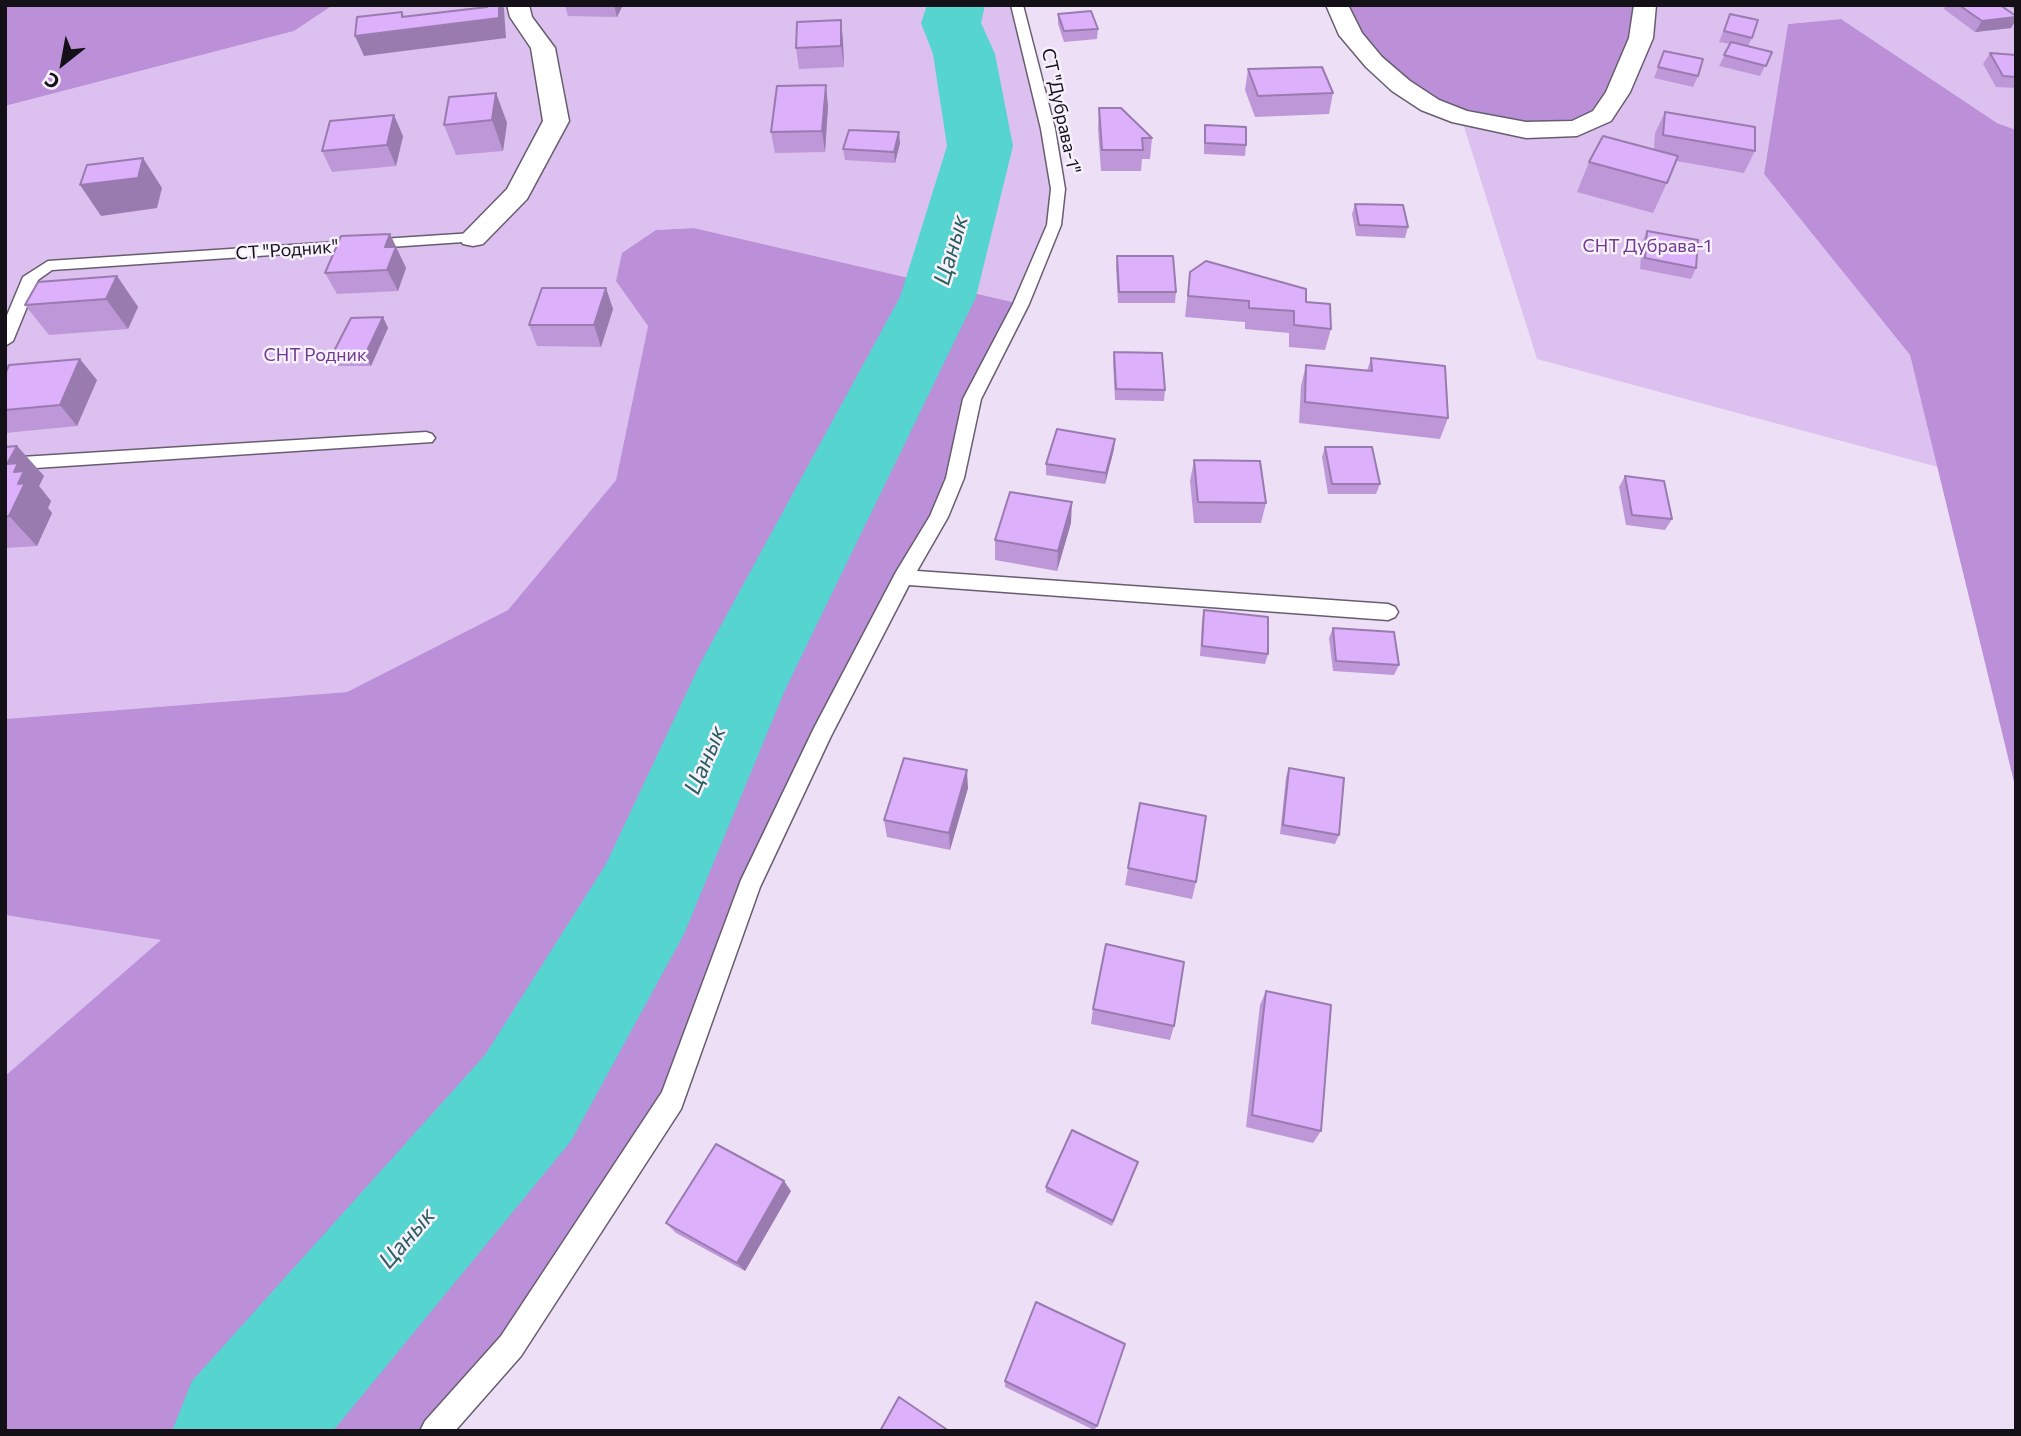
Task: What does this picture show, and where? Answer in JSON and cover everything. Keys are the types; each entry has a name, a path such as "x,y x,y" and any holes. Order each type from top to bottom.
{"street":[{"name":"СТ \"Родник\"","path":"473,238 517,193 556,121 544,48 521,17 518,5"},
{"path":"1337,5 1351,35 1374,62 1401,86 1430,105 1461,117 1499,127 1526,130 1577,128 1602,116 1618,92 1641,38 1645,5"}],"lane":[{"name":"СТ \"Дубрава-1\"","path":"435,1431 511,1346 672,1100 750,887 821,734 903,577 939,517 955,478 972,399 1021,304 1054,225 1058,188 1048,129 1017,5"},
{"name":"СТ \"Родник\"","path":"5,341 31,277 48,266 473,238"},
{"path":"5,464 426,438"},
{"path":"903,577 1388,612"}],"green space":[{"name":"СНТ Родник","path":"333,5 1017,5 1048,129 1054,225 1021,304 694,228 656,230 616,280 648,326 616,480 508,610 347,692 5,719 5,106 294,31"},
{"name":"СНТ Дубрава-1","path":"1645,5 2016,5 2016,130 1997,123 1841,19 1788,24 1764,174 1910,355 1938,467 1537,359 1461,117"},
{"path":"5,915 162,940 5,1076"}],"shaded area":[{"path":"5,5 333,5 294,31 5,106"},
{"path":"1337,5 1645,5 1618,92 1577,128 1499,127 1401,86"},
{"path":"1841,19 1997,123 2016,130 2016,790 1910,355 1764,174 1788,24"},
{"path":"694,228 1021,304 992,357 955,478 821,734 672,1100 435,1431 5,1431 5,1076 161,940 5,915 5,719 347,692 508,610 616,480 648,326 616,281 622,253 656,230"}],"building":[{"path":"499,5 499,18 355,36 357,17 402,12 402,17"},
{"path":"1959,5 2000,5 2016,17 1982,21"},
{"path":"1091,11 1098,29 1064,31 1058,14"},
{"path":"1730,14 1758,20 1752,38 1724,31"},
{"path":"841,20 841,46 796,48 797,22"},
{"path":"1731,42 1772,52 1766,66 1724,55"},
{"path":"1664,51 1703,59 1698,76 1658,67"},
{"path":"1990,53 2016,55 2016,77 2003,76"},
{"path":"1322,67 1333,93 1258,96 1248,69"},
{"path":"826,85 822,131 771,132 777,86"},
{"path":"496,93 492,120 444,125 449,97"},
{"path":"1099,108 1121,108 1152,138 1142,138 1143,150 1102,150"},
{"path":"1665,112 1755,127 1755,151 1663,135"},
{"path":"394,115 387,145 322,151 330,121"},
{"path":"1205,125 1246,127 1246,145 1205,143"},
{"path":"849,130 899,132 894,152 843,149"},
{"path":"1603,136 1678,156 1667,183 1589,162"},
{"path":"143,158 138,178 80,185 87,165"},
{"path":"1355,204 1403,205 1408,227 1359,225"},
{"path":"1647,231 1698,240 1696,268 1645,258"},
{"path":"390,234 385,247 396,247 387,270 325,273 341,236"},
{"path":"1117,256 1173,256 1176,292 1119,292"},
{"path":"1206,261 1306,289 1306,302 1330,304 1331,329 1294,325 1294,311 1249,308 1249,301 1188,296 1190,272"},
{"path":"117,276 106,299 25,305 38,282"},
{"path":"542,288 606,288 594,325 529,325"},
{"path":"383,317 365,355 332,355 351,318"},
{"path":"1114,352 1162,353 1165,390 1116,389"},
{"path":"1371,358 1445,366 1448,418 1305,402 1306,365 1372,371"},
{"path":"80,359 60,405 5,410 5,374 9,365"},
{"path":"1057,429 1115,439 1106,473 1046,464"},
{"path":"17,446 7,464 18,463 14,472 24,471 18,484 25,483 9,516 5,517 5,447"},
{"path":"1325,447 1372,447 1380,484 1332,484"},
{"path":"1194,460 1260,461 1266,503 1198,502"},
{"path":"1625,476 1664,481 1672,519 1632,515"},
{"path":"1010,492 1072,502 1058,551 995,540"},
{"path":"1204,610 1268,617 1268,654 1202,646"},
{"path":"1333,628 1394,632 1399,665 1336,661"},
{"path":"904,758 967,770 949,833 884,820"},
{"path":"1289,768 1344,778 1339,835 1283,825"},
{"path":"1140,803 1206,816 1196,882 1128,868"},
{"path":"1106,944 1184,962 1174,1026 1093,1009"},
{"path":"1266,991 1331,1005 1321,1131 1252,1115"},
{"path":"1072,1130 1138,1162 1113,1221 1046,1187"},
{"path":"716,1144 784,1181 737,1263 666,1223"},
{"path":"1036,1302 1125,1344 1097,1426 1005,1381"},
{"path":"899,1397 949,1431 880,1431"}],"waterway":[{"name":"Цанык","path":"242,1431 528,1098 645,899 736,690 938,297 980,146 964,54 951,23 956,5"}]}
